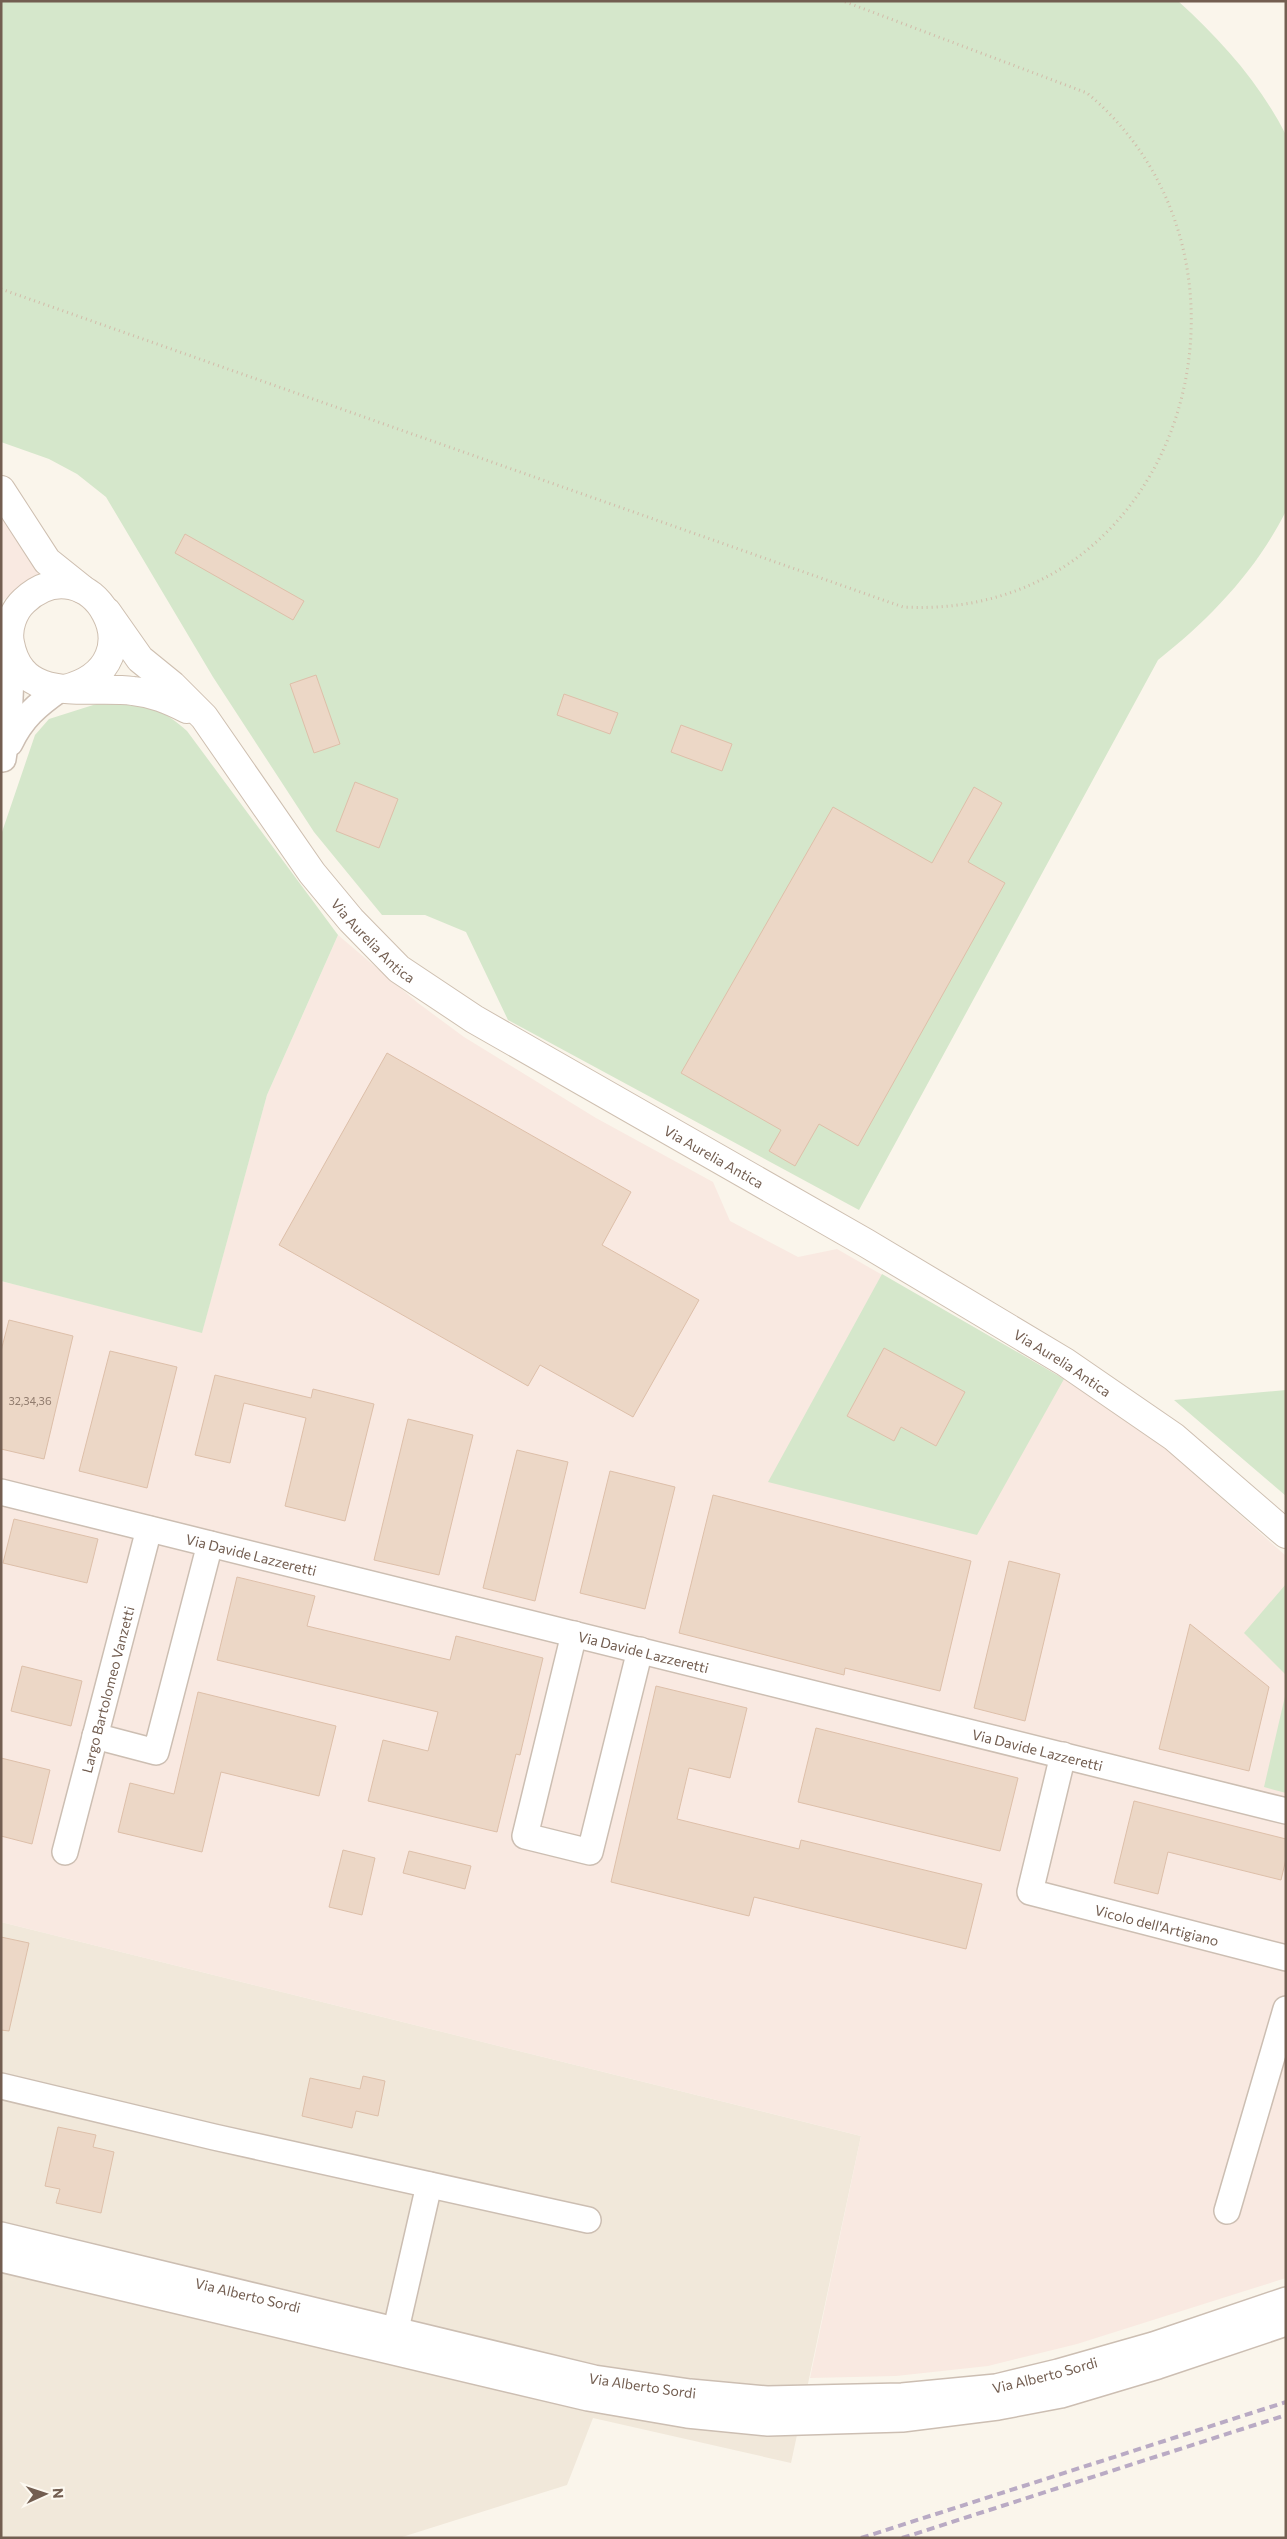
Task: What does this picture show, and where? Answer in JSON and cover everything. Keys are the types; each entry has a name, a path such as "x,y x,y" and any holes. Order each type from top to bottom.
{"street":[{"name":"Via Aurelia Antica","path":"1,490 47,561 96,599 140,659 172,685 204,717 312,873 351,920 399,969 474,1019 849,1233 1065,1362 1174,1437 1286,1534"},
{"path":"2,762 9,720 7,646 12,620 20,605 32,593 48,586 66,585 83,589"},
{"path":"2,762 19,724 34,708 62,689 82,685 96,675 107,662 113,646 112,628 107,612"},
{"path":"7,646 18,666 35,682 62,689 108,688 150,694 204,717"},
{"name":"Via Davide Lazzeretti","path":"1,1492 1286,1811"},
{"name":"Largo Bartolomeo Vanzetti","path":"65,1852 149,1529"},
{"path":"95,1736 156,1752 210,1544"},
{"path":"574,1634 525,1836 590,1852 640,1650"},
{"name":"Vicolo dell'Artigiano","path":"1063,1755 1030,1892 1286,1958"},
{"path":"1227,2211 1286,2009"},
{"path":"1,2086 214,2137 588,2220"},
{"path":"396,2329 429,2185"},
{"name":"Via Alberto Sordi","path":"1,2235 594,2378 690,2392 767,2399 902,2396 996,2387 1058,2372 1152,2344 1286,2300"},
{"name":"Via Alberto Sordi","path":"1,2259 588,2398 687,2415 768,2423 902,2420 998,2407 1061,2395 1158,2366 1286,2323"}],"path":[{"path":"842,1 1087,93 1112,114"},
{"path":"1,289 903,607 967,604 1016,591 1062,569 1097,545"}],"shaded area":[{"path":"1,509 40,575 27,582 1,602"},
{"path":"338,935 418,1003 464,1037 596,1118 713,1182 730,1221 798,1257 837,1249 1064,1379 1114,1410 1170,1452 1286,1556 1286,2278 1077,2344 988,2366 896,2376 810,2378 861,2136 1,1922 1,1281 202,1332 267,1095"},
{"path":"1,1922 861,2136 791,2463 593,2418 567,2485 399,2538 1,2538"}],"green space":[{"path":"1,1 1178,1 1224,47 1264,97 1286,135 1286,511 1261,554 1230,593 1196,628 1158,660 859,1210 508,1020 466,932 425,915 382,915 314,832 213,677 106,497 77,474 49,459 1,442"},
{"path":"109,700 141,704 161,712 187,731 338,935 267,1095 202,1333 1,1281 1,835 35,735 49,719"},
{"path":"882,1274 1064,1379 977,1535 768,1482"},
{"path":"1286,1390 1286,1496 1174,1400"},
{"path":"1286,1584 1286,1675 1244,1633"},
{"path":"1286,1692 1286,1793 1264,1787"}],"building":[{"path":"185,534 304,601 293,620 175,553"},
{"path":"316,675 340,744 314,753 290,684"},
{"path":"564,694 618,713 610,734 557,715"},
{"path":"681,725 732,744 722,771 671,752"},
{"path":"355,782 398,799 379,848 336,831"},
{"path":"974,787 1002,803 968,862 1005,883 858,1146 819,1124 795,1166 769,1151 781,1130 681,1073 833,807 932,863"},
{"path":"387,1053 631,1192 602,1245 699,1300 633,1417 540,1365 528,1386 279,1245"},
{"path":"9,1320 73,1336 44,1459 1,1449 1,1351"},
{"path":"884,1348 965,1392 936,1446 901,1427 894,1441 847,1416"},
{"path":"110,1351 177,1367 147,1488 79,1471"},
{"path":"215,1375 311,1398 313,1389 374,1404 345,1521 285,1506 306,1418 244,1403 230,1463 195,1455"},
{"path":"408,1419 473,1435 439,1575 374,1560"},
{"path":"517,1450 568,1462 535,1601 483,1588"},
{"path":"610,1471 675,1487 645,1609 580,1593"},
{"path":"713,1495 971,1561 940,1691 845,1668 844,1675 679,1633"},
{"path":"14,1519 98,1539 87,1583 3,1563"},
{"path":"1009,1561 1060,1574 1025,1721 974,1708"},
{"path":"237,1577 315,1596 307,1626 450,1660 456,1636 543,1658 520,1755 516,1754 497,1832 368,1801 383,1740 428,1751 438,1712 217,1660"},
{"path":"1190,1624 1269,1687 1249,1771 1159,1749"},
{"path":"22,1666 82,1681 71,1726 11,1711"},
{"path":"656,1686 747,1708 730,1778 689,1768 677,1819 799,1849 801,1840 982,1884 966,1949 754,1897 749,1916 611,1882"},
{"path":"198,1692 336,1726 319,1796 221,1772 202,1852 118,1832 130,1783 174,1794"},
{"path":"816,1728 1018,1778 1000,1851 798,1802"},
{"path":"1,1758 50,1770 32,1844 1,1836"},
{"path":"1134,1801 1286,1839 1286,1859 1281,1880 1168,1852 1158,1894 1114,1883"},
{"path":"343,1850 375,1858 362,1915 329,1907"},
{"path":"409,1851 471,1866 465,1889 403,1873"},
{"path":"1,1937 29,1943 9,2031 1,2030"},
{"path":"363,2076 385,2081 378,2116 356,2111 352,2128 302,2116 310,2078 360,2089"},
{"path":"58,2127 96,2135 93,2147 114,2152 101,2213 56,2203 60,2189 45,2186"}],"railway":[{"path":"861,2538 1286,2402"},
{"path":"902,2538 1286,2415"}]}
